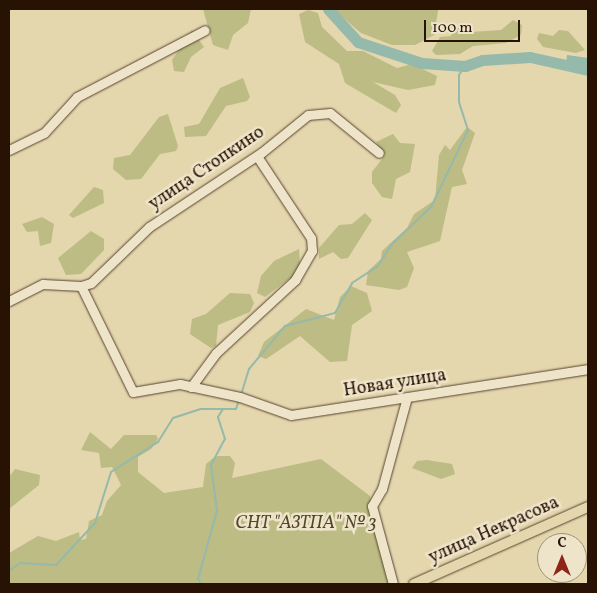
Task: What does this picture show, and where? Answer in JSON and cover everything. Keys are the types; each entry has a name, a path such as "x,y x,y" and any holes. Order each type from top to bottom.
{"main road":[{"name":"улица Некрасова","path":"414,584 588,507"}],"street":[{"path":"9,150 44,133 77,97 204,30"},
{"name":"улица Стопкино","path":"82,286 91,283 149,227 257,156 300,120 324,111 379,153"},
{"path":"191,387 216,353 296,280 312,251 311,238 257,156"},
{"path":"9,301 43,284 82,286"},
{"name":"Новая улица","path":"82,286 133,392 180,384 304,416 407,397 588,369"},
{"path":"393,584 372,506 382,489 407,397"}],"green space":[{"path":"203,9 251,9 248,23 233,35 228,50 213,45"},
{"path":"333,9 438,9 438,11 434,35 415,45 392,45 361,33"},
{"path":"308,10 318,13 322,27 347,51 363,51 397,68 412,64 437,76 435,85 408,90 373,82 395,95 401,105 396,113 345,83 339,64 305,42 299,14"},
{"path":"513,20 522,25 521,35 506,43 473,46 460,54 436,55 432,51 440,37 451,36 454,28 464,26 471,32 501,30"},
{"path":"192,30 204,47 191,57 184,72 174,71 172,60"},
{"path":"559,30 568,31 585,50 576,53 543,47 537,39 539,33 553,36"},
{"path":"243,78 250,97 247,101 226,106 206,136 185,137 184,127 199,124 220,88"},
{"path":"168,114 178,146 176,151 160,154 141,179 126,180 113,169 114,158 130,155 159,117"},
{"path":"467,127 475,133 462,170 467,184 452,187 440,241 407,252 414,268 407,287 399,290 366,285 368,271 381,259 382,251 407,228 414,214 435,200 439,155 445,145 450,150"},
{"path":"393,134 400,143 415,144 410,172 396,179 392,199 382,197 372,183 372,172 385,155 376,142"},
{"path":"94,187 103,190 104,203 73,218 69,215"},
{"path":"365,213 372,220 348,258 341,259 333,252 319,259 319,248 339,225 352,224"},
{"path":"42,217 54,224 51,243 40,246 38,231 27,232 22,224"},
{"path":"91,231 104,239 104,250 81,274 66,275 58,258"},
{"path":"299,249 300,265 293,276 265,297 257,293 261,276 274,261"},
{"path":"351,286 367,293 372,311 352,325 347,361 330,362 300,336 266,359 258,356 264,342 306,309 334,320 340,297"},
{"path":"230,293 250,294 254,303 250,312 218,325 216,346 211,348 190,334 192,319 206,314"},
{"name":"СНТ \"АЗТПА\" № 3","path":"90,432 111,449 124,435 156,435 158,439 151,449 138,457 138,472 164,493 203,487 206,464 216,456 230,456 235,463 232,478 321,459 370,496 391,584 9,584 9,553 38,536 56,541 79,532 80,540 86,539 89,521 102,515 107,501 121,485 112,467 101,468 99,453 81,450"},
{"path":"427,460 452,464 455,474 441,479 412,468 417,461"},
{"path":"15,469 40,475 39,485 9,509 9,477"}],"shaded area":[{"path":"567,55 588,58 588,73 566,65"}],"waterway":[{"path":"328,9 358,42 422,63 465,66 482,60 530,57 588,70"},
{"path":"241,395 249,369 285,326 335,313 352,283 377,267 392,244 431,207 468,130 459,102 459,75 465,66"},
{"path":"9,571 20,563 56,565 95,523 111,472 158,442 173,418 201,409 236,409 239,400"},
{"path":"201,584 198,579 217,511 211,465 225,439 218,417 223,409"}]}
